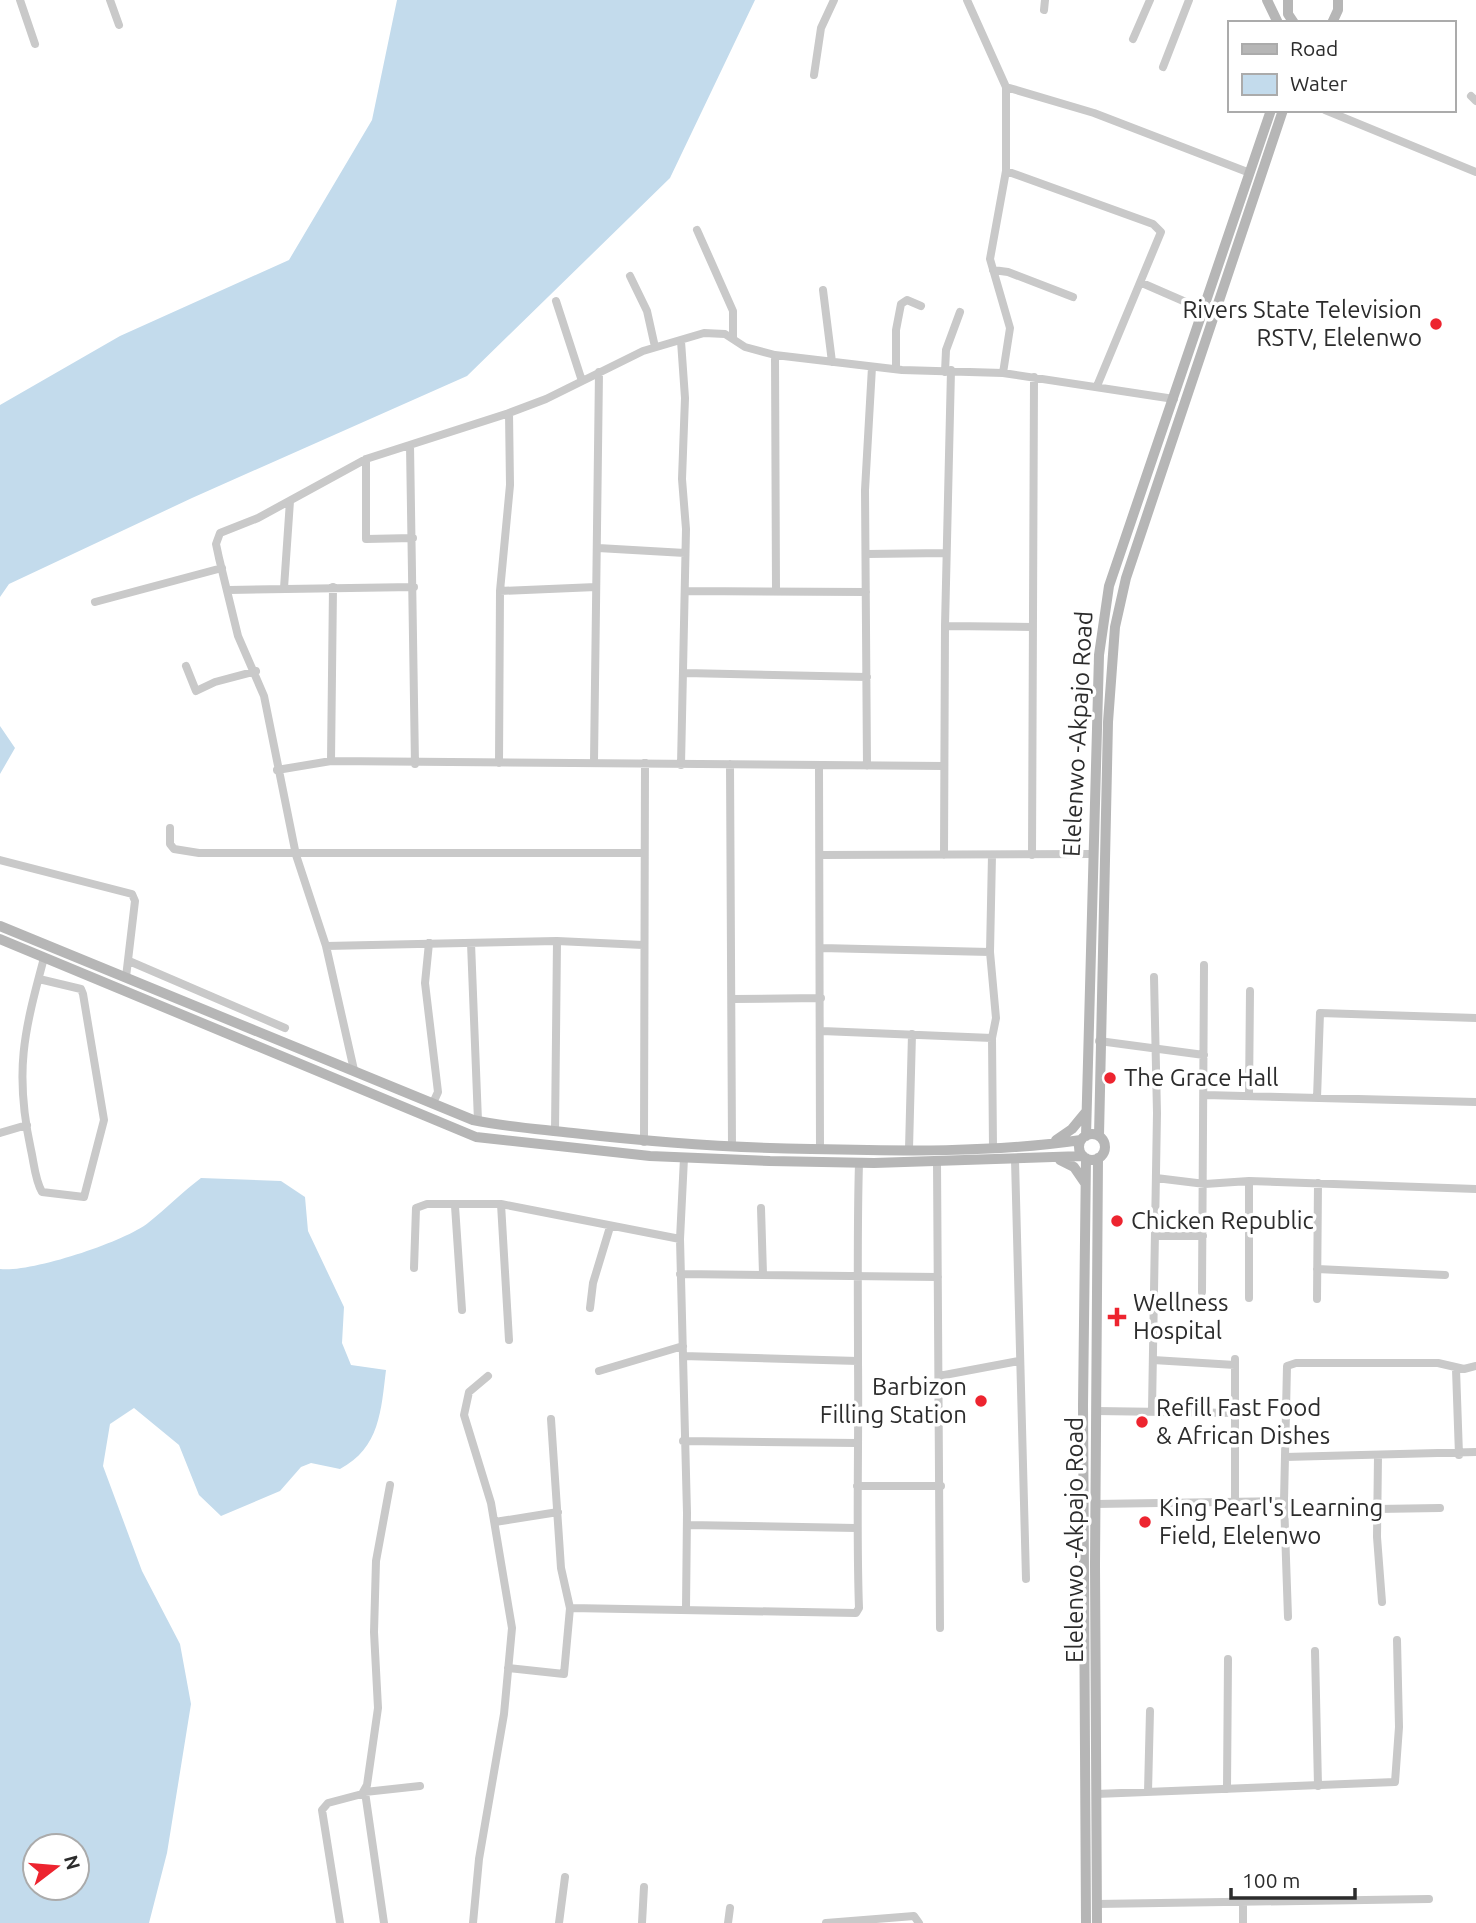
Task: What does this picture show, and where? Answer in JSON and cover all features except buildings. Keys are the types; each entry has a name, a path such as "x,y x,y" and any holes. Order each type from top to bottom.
{"main road":[{"path":"1267,0 1277,21"},
{"path":"1333,21 1338,10 1338,0"},
{"path":"1285,2 1293,21"},
{"name":"Elelenwo -Akpajo Road","path":"1084,1138 1103,614 1109,586 1270,112"},
{"name":"Elelenwo -Akpajo Road","path":"1099,1136 1108,722 1115,627 1126,578 1282,112"},
{"path":"0,926 478,1121 510,1128 643,1142 732,1147 993,1148 1099,1136 1104,1147 1098,1158 859,1163 684,1158 476,1137 0,939"},
{"path":"1051,1143 1072,1129 1086,1112"},
{"path":"1084,1138 1079,1148 1085,1157 1083,1419 1086,1923"},
{"name":"Elelenwo -Akpajo Road","path":"1097,1923 1095,1504 1098,1158"},
{"path":"1058,1159 1074,1167 1085,1183"}],"street":[{"path":"20,0 35,44"},
{"path":"110,0 120,25"},
{"path":"814,75 821,28 834,0"},
{"path":"967,0 1006,87 1006,171 990,259 1010,328 1003,373"},
{"path":"1044,10 1045,0"},
{"path":"1133,39 1150,0"},
{"path":"1163,67 1189,0"},
{"path":"1006,87 1094,113 1250,173"},
{"path":"1330,112 1476,172"},
{"path":"1006,171 1157,227 1160,236 1097,386"},
{"path":"697,230 733,311 733,337"},
{"path":"993,270 1007,272 1073,297"},
{"path":"631,276 647,311 655,346"},
{"path":"1142,283 1204,310"},
{"path":"823,290 832,362"},
{"path":"896,369 896,330 901,304 907,300 921,306"},
{"path":"556,301 582,381"},
{"path":"944,855 946,350 960,312"},
{"path":"354,1070 326,946 296,855 287,800 277,770 271,724 256,671 238,636 216,544 220,533 290,501 366,459 509,413 655,346 704,333 733,337 744,347 775,355 896,369 1003,373 1174,399"},
{"path":"681,341 685,553 685,673 681,765"},
{"path":"775,355 776,590"},
{"path":"867,766 865,490 872,366"},
{"path":"594,762 599,372"},
{"path":"1032,855 1034,377"},
{"path":"499,762 500,591 510,485 509,413"},
{"path":"410,444 415,764"},
{"path":"366,459 366,540 413,538"},
{"path":"284,588 290,501"},
{"path":"598,548 685,553"},
{"path":"867,554 946,553"},
{"path":"94,602 222,568"},
{"path":"331,761 333,587"},
{"path":"229,590 414,587"},
{"path":"500,591 596,587"},
{"path":"685,591 866,592"},
{"path":"945,626 1032,627"},
{"path":"186,666 194,691 215,682 256,671"},
{"path":"685,673 867,677"},
{"path":"277,770 331,761 415,764 594,762 820,768 944,766"},
{"path":"643,1142 645,763"},
{"path":"730,764 732,1147"},
{"path":"820,768 820,1149"},
{"path":"170,828 170,844 174,849 199,853 643,853"},
{"path":"821,855 1093,854"},
{"path":"992,855 990,952 996,1018 992,1038 993,1148"},
{"path":"0,860 132,894 135,901 126,977"},
{"path":"326,946 557,942 643,945"},
{"path":"555,1132 557,942"},
{"path":"429,943 425,983 438,1092 433,1103"},
{"path":"471,943 478,1121"},
{"path":"821,948 990,952"},
{"path":"38,979 81,989 83,994 104,1121 84,1197 45,1194 40,1189 27,1125 21,1079 22,1046 38,979 44,958"},
{"path":"130,961 285,1028"},
{"path":"1202,1292 1205,1184 1204,965"},
{"path":"1152,1410 1156,1178 1154,977"},
{"path":"1249,1096 1250,991"},
{"path":"733,999 821,998"},
{"path":"1317,1098 1320,1013 1476,1018"},
{"path":"822,1031 992,1038"},
{"path":"909,1149 912,1034"},
{"path":"1099,1041 1205,1055"},
{"path":"1205,1095 1476,1102"},
{"path":"0,1133 27,1125"},
{"path":"684,1158 680,1274 687,1525 686,1609"},
{"path":"1015,1160 1026,1579"},
{"path":"937,1162 940,1628"},
{"path":"570,1608 856,1613 859,1608 855,1278 859,1163"},
{"path":"1156,1178 1205,1184 1249,1181 1476,1189"},
{"path":"1249,1181 1249,1298"},
{"path":"1317,1299 1318,1184"},
{"path":"414,1268 416,1208 427,1204 501,1205 680,1239"},
{"path":"501,1205 509,1340"},
{"path":"455,1206 462,1310"},
{"path":"761,1208 763,1274"},
{"path":"590,1308 593,1283 610,1227"},
{"path":"1155,1236 1203,1237"},
{"path":"1317,1269 1445,1275"},
{"path":"680,1274 938,1277"},
{"path":"599,1371 683,1351 858,1361"},
{"path":"1153,1360 1235,1362 1236,1502"},
{"path":"939,1376 1019,1361"},
{"path":"1287,1617 1284,1502 1287,1366 1296,1363 1438,1363 1457,1369 1476,1366"},
{"path":"1457,1369 1460,1455"},
{"path":"473,1923 512,1628 495,1522 483,1468 464,1415 469,1392 488,1376"},
{"path":"1096,1411 1237,1413"},
{"path":"508,1668 564,1674 570,1608 561,1568 551,1419"},
{"path":"683,1441 857,1443"},
{"path":"1285,1457 1460,1455 1476,1452"},
{"path":"1378,1456 1377,1509 1382,1602"},
{"path":"384,1923 365,1792 379,1707 374,1632 376,1561 390,1485"},
{"path":"857,1486 940,1486"},
{"path":"1095,1504 1284,1502"},
{"path":"1377,1509 1440,1508"},
{"path":"495,1522 558,1512"},
{"path":"687,1525 856,1528"},
{"path":"1096,1794 1395,1782 1399,1727 1398,1640"},
{"path":"1315,1651 1318,1786"},
{"path":"1227,1789 1228,1659"},
{"path":"1148,1792 1150,1711"},
{"path":"340,1923 323,1807 365,1792 420,1786"},
{"path":"559,1923 565,1877"},
{"path":"642,1923 644,1887"},
{"path":"1097,1904 1429,1899"},
{"path":"1243,1902 1243,1923"},
{"path":"728,1923 730,1908"},
{"path":"825,1923 914,1916 919,1923"}],"water":[{"path":"397,0 755,0 670,178 467,376 192,498 9,584 0,597 0,405 120,336 289,260 372,120"},
{"path":"0,726 15,748 0,774"},
{"path":"201,1178 281,1181 305,1197 308,1231 344,1307 342,1343 351,1365 386,1370 380,1413 371,1439 353,1460 340,1469 311,1463 301,1467 280,1491 221,1516 199,1495 179,1445 134,1408 110,1424 103,1466 142,1571 180,1644 191,1704 167,1853 149,1923 0,1923 0,1269 32,1266 76,1255 119,1239 148,1223"}],"place":[{"name":"Rivers State Television RSTV, Elelenwo","path":"1436,324"},
{"name":"The Grace Hall","path":"1110,1078"},
{"name":"Chicken Republic","path":"1117,1221"},
{"name":"Wellness Hospital","path":"1117,1317"},
{"name":"Barbizon Filling Station","path":"981,1401"},
{"name":"Refill Fast Food & African Dishes","path":"1142,1422"},
{"name":"King Pearl's Learning Field, Elelenwo","path":"1145,1522"}]}
